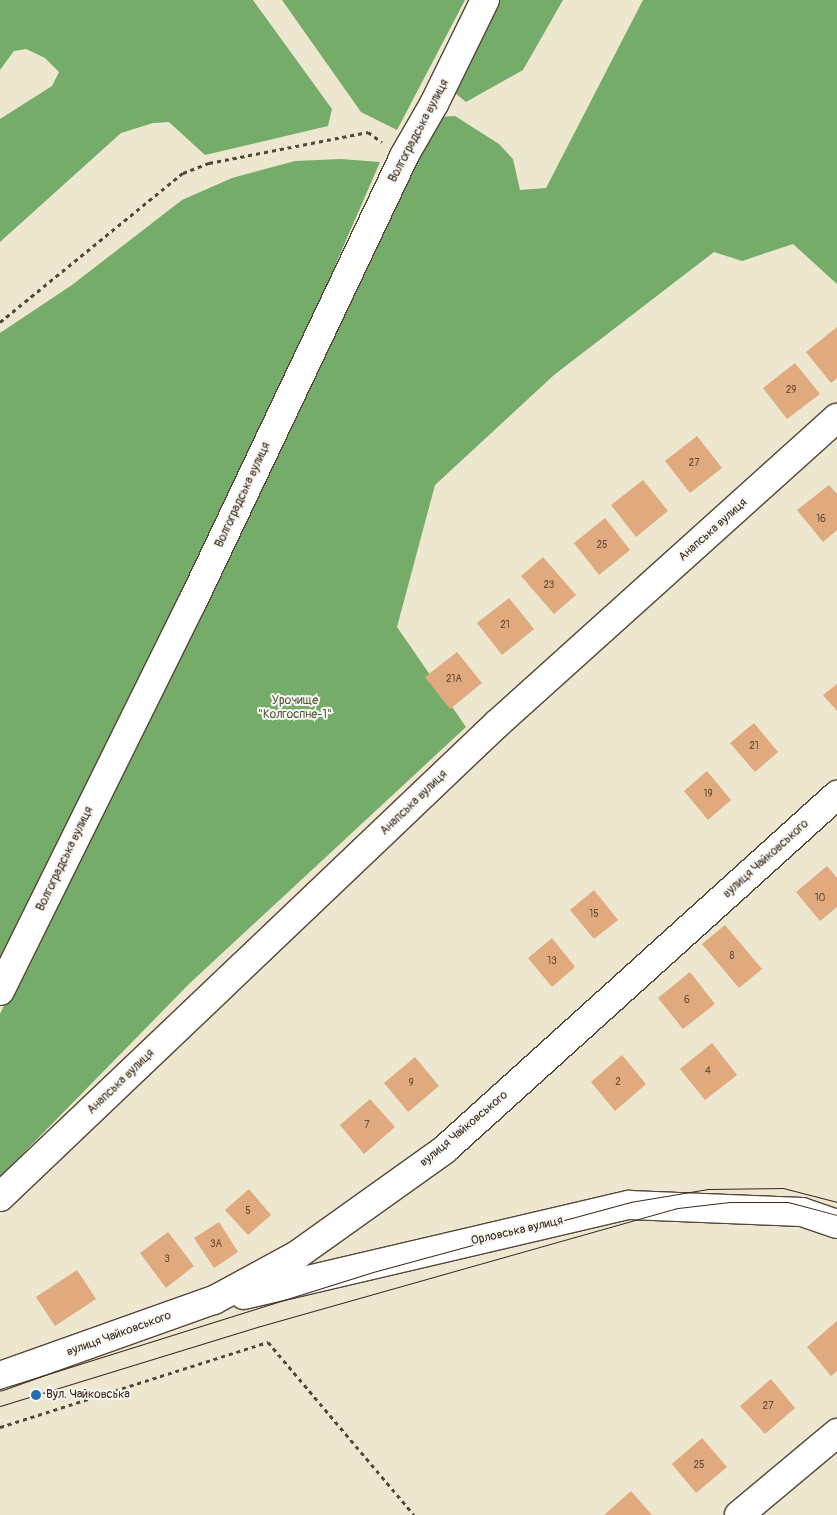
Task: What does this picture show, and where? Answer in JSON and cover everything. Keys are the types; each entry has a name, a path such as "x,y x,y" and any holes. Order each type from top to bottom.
{"street":[{"name":"Волгоградська вулиця","path":"0,990 192,603 404,156 485,0"},
{"name":"Анапська вулиця","path":"0,1198 498,723 834,428"},
{"name":"вулиця Чайковського","path":"0,1376 200,1305 297,1255 444,1150 837,795"},
{"name":"Орловська вулиця","path":"200,1305 629,1205 802,1212 837,1224"},
{"path":"739,1515 837,1433"}],"path":[{"path":"0,322 183,173 209,163 368,132 404,156"},
{"path":"0,1426 268,1342 414,1515"}],"green space":[{"path":"0,0 253,0 332,109 328,126 205,155 169,122 153,123 121,133 0,242 0,119 52,86 59,72 45,58 26,49 14,51 0,70"},
{"path":"282,0 465,0 397,130 361,112"},
{"path":"495,0 563,0 523,70 466,102 455,93"},
{"name":"Урочище \"Колгоспне-1\"","path":"643,0 837,0 837,284 793,244 742,261 714,252 554,375 435,485 397,627 466,727 190,983 0,1177 0,1014 440,117 455,116 499,144 513,159 520,190 546,188"},
{"path":"341,159 380,162 260,439 0,974 0,333 72,285 182,200 232,178 295,161"}],"building":[{"path":"837,327 837,378 831,383 806,352"},
{"path":"795,363 820,394 787,419 763,388"},
{"path":"697,436 722,468 690,493 665,461"},
{"path":"643,480 668,511 636,537 611,505"},
{"path":"829,485 837,494 837,530 823,542 797,510"},
{"path":"605,518 630,550 599,575 574,543"},
{"path":"543,557 576,595 554,614 521,576"},
{"path":"509,598 534,629 502,655 477,623"},
{"path":"457,652 482,683 450,709 425,677"},
{"path":"837,684 837,711 823,695"},
{"path":"754,723 778,752 755,772 730,743"},
{"path":"707,771 731,800 708,820 684,791"},
{"path":"827,866 837,878 837,907 820,921 796,892"},
{"path":"594,890 618,920 594,939 570,910"},
{"path":"725,925 762,969 739,988 702,944"},
{"path":"552,938 575,967 552,987 528,958"},
{"path":"690,972 715,1004 683,1029 658,998"},
{"path":"712,1043 737,1075 705,1100 680,1069"},
{"path":"622,1055 646,1084 615,1111 591,1082"},
{"path":"415,1057 439,1086 408,1112 384,1083"},
{"path":"370,1099 395,1127 364,1154 340,1125"},
{"path":"249,1189 271,1215 248,1235 225,1210"},
{"path":"219,1222 238,1252 214,1268 194,1238"},
{"path":"168,1232 194,1266 166,1288 140,1253"},
{"path":"77,1270 96,1299 55,1326 36,1297"},
{"path":"837,1321 837,1371 831,1376 807,1347"},
{"path":"771,1379 795,1408 765,1434 740,1406"},
{"path":"702,1438 727,1467 696,1493 672,1464"},
{"path":"631,1491 652,1515 604,1515"}],"tram line":[{"path":"0,1389 373,1272 630,1202 708,1189 783,1188 837,1202"},
{"path":"0,1406 257,1327 678,1208 730,1202 788,1202 837,1215"}],"place":[{"name":"Вул. Чайковська","path":"36,1395"}]}
